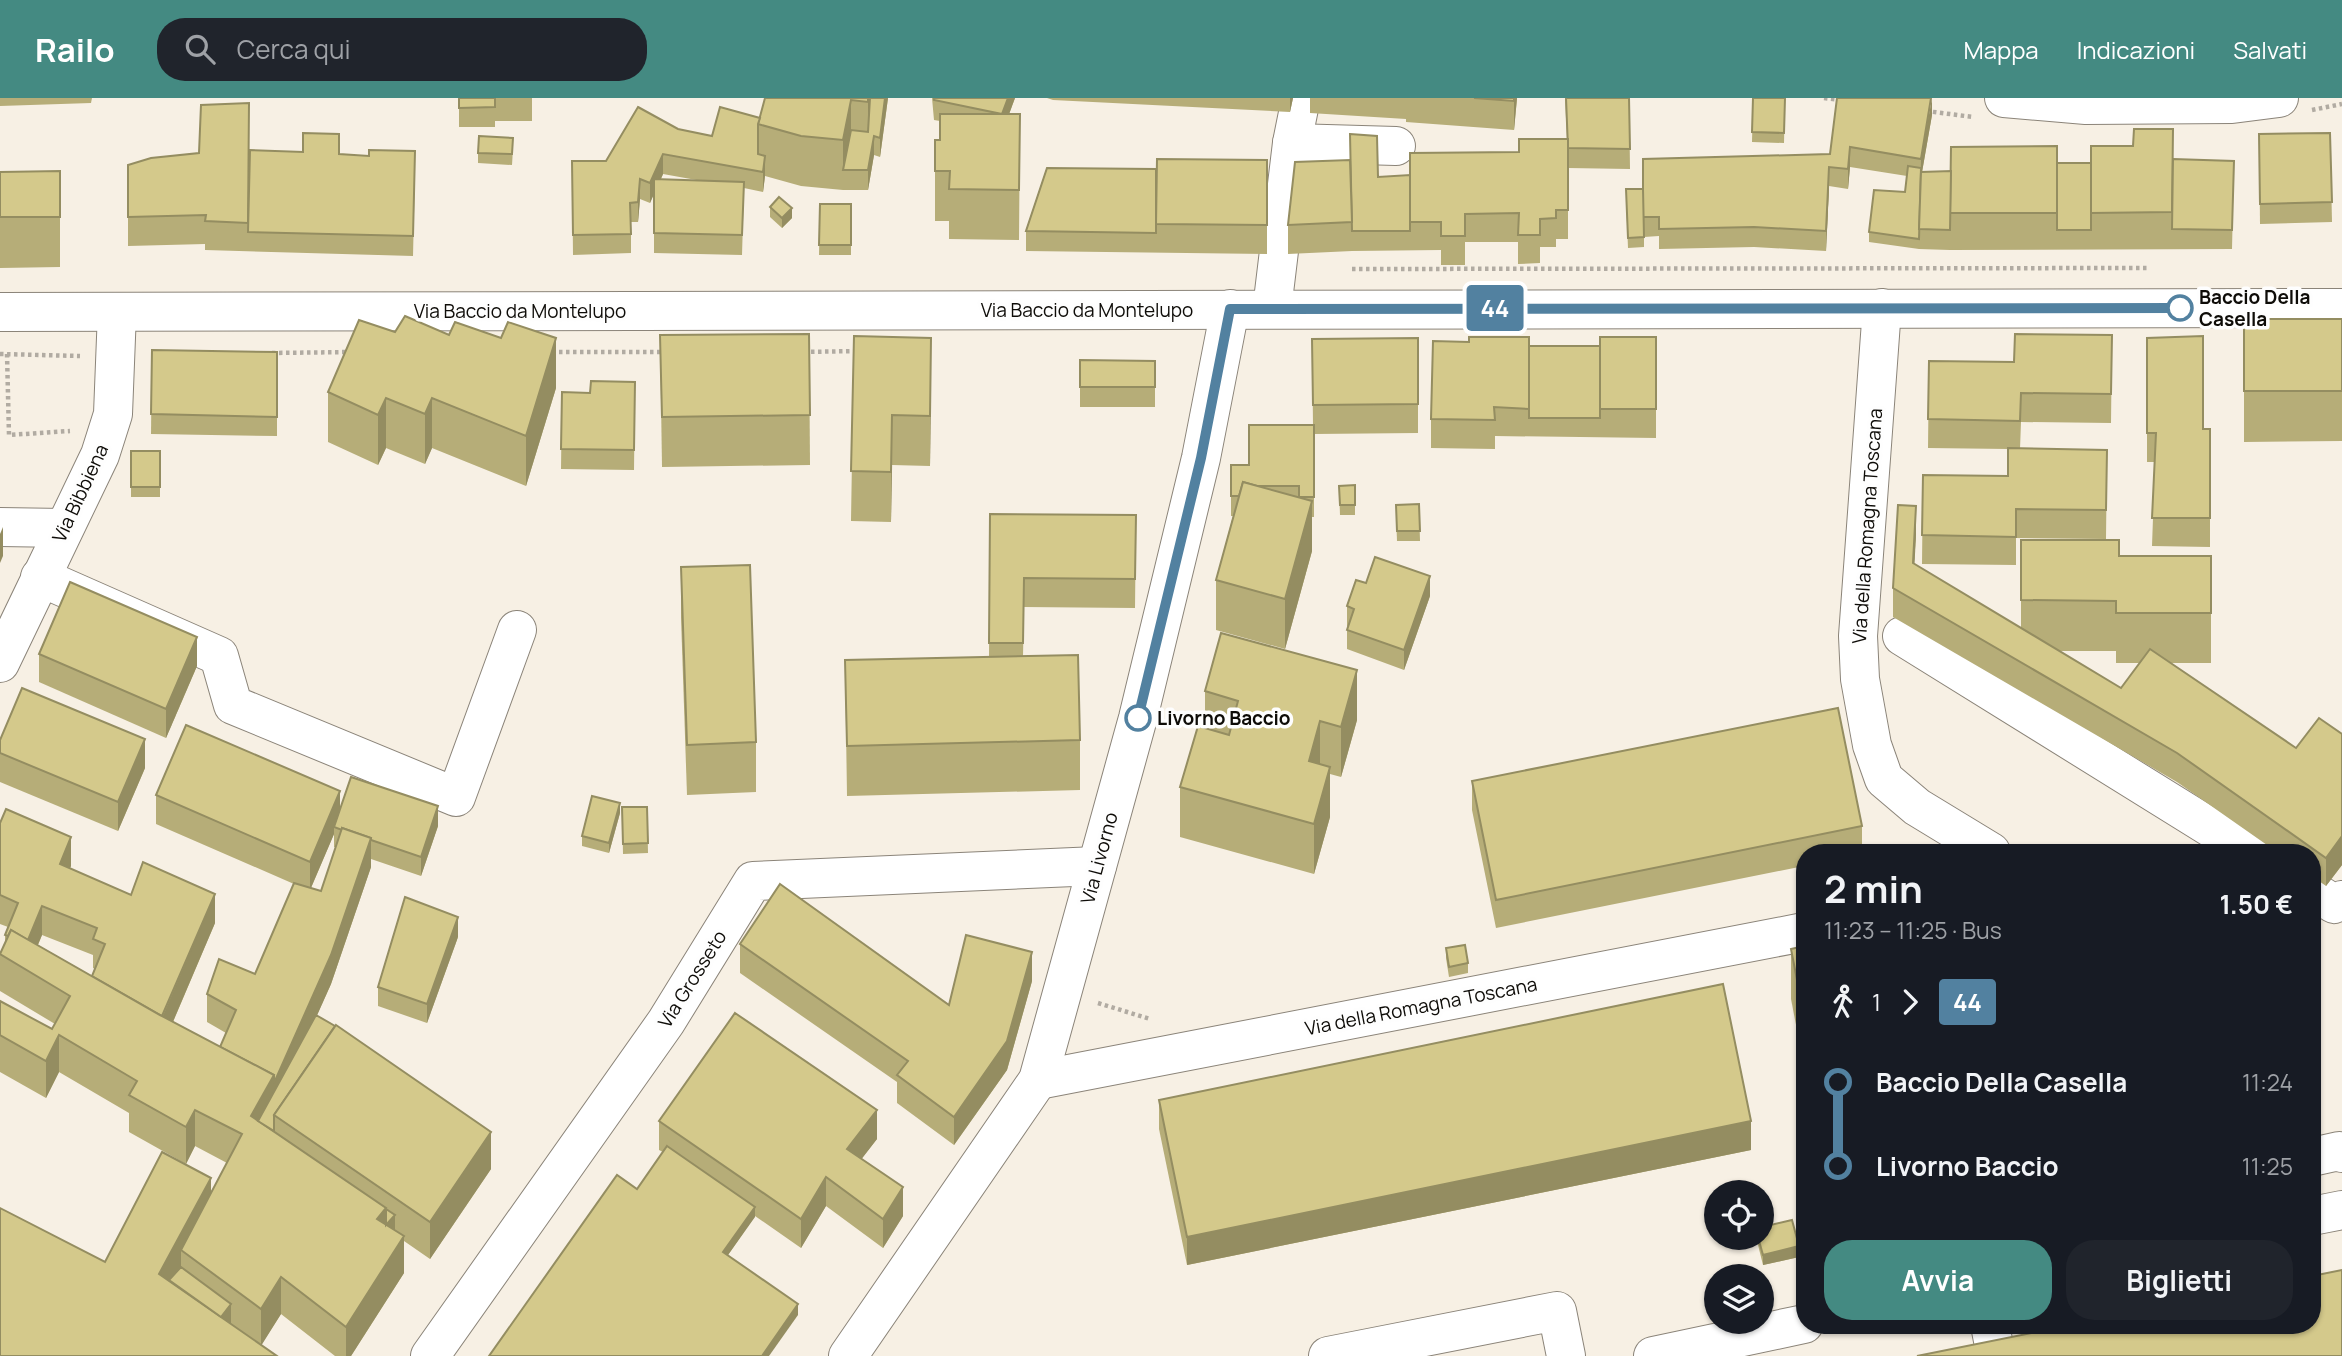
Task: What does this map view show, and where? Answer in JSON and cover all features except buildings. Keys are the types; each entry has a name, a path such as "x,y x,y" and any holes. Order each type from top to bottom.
{"street":[{"path":"1272,309 1292,142 1301,98"},
{"path":"2004,98 2086,105 2215,101 2250,103 2279,98"},
{"path":"1292,142 1396,146"},
{"name":"Via Baccio da Montelupo","path":"0,312 2342,307"},
{"name":"Via della Romagna Toscana","path":"1882,308 1858,636 1860,679 1872,745 1884,779 1917,807 1978,844"},
{"name":"Via Livorno","path":"848,1356 1038,1080 1138,718 1201,458 1230,309"},
{"name":"Via Bibbiena","path":"0,663 100,455 113,414 117,312"},
{"path":"0,527 64,528"},
{"path":"40,577 219,656 233,705 456,797 517,629"},
{"path":"1902,636 2237,844"},
{"name":"Via Grosseto","path":"430,1356 666,1022 753,881 1097,866"},
{"path":"2321,896 2334,904 2342,900"},
{"name":"Via della Romagna Toscana","path":"1038,1080 1796,934"},
{"path":"2321,1214 2342,1210"},
{"path":"1328,1356 1557,1311 1566,1356"},
{"path":"1653,1356 1796,1326"},
{"path":"1992,1334 1996,1356"}],"path":[{"path":"803,352 871,351"},
{"path":"265,353 362,352"},
{"path":"541,352 679,352"},
{"path":"0,354 83,356"},
{"path":"7,354 9,435 71,430 65,443"},
{"path":"1101,990 1097,1003 1163,1023"}],"bus line":[{"name":"44","path":"1138,718 1201,458 1230,309 2180,308"}],"place":[{"name":"Baccio Della Casella","path":"2180,308"},
{"name":"Livorno Baccio","path":"1138,718"}]}
